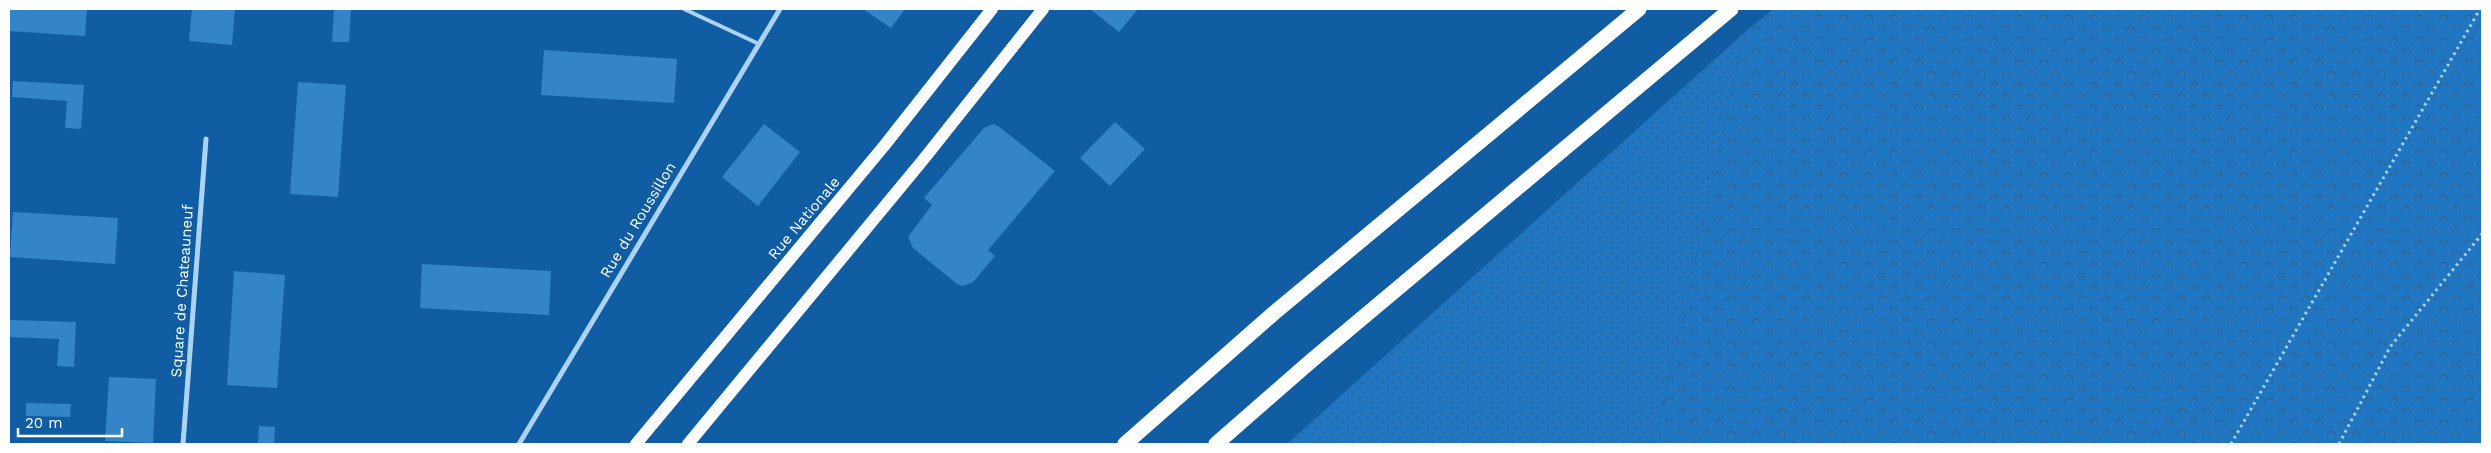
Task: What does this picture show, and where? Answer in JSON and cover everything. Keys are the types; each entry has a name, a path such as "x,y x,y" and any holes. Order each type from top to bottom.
{"highway":[{"path":"1125,444 1274,313 1639,9"},
{"path":"1216,444 1311,361 1731,9"}],"main road":[{"name":"Rue Nationale","path":"636,444 884,146 992,9"},
{"path":"688,444 923,160 1043,9"}],"street":[{"name":"Rue du Roussillon","path":"519,444 780,9"},
{"name":"Square de Chateauneuf","path":"183,444 206,139"}],"lane":[{"path":"684,9 759,44"}],"path":[{"path":"2232,444 2480,9"},
{"path":"2339,444 2390,347 2482,234"}],"green space":[{"path":"1773,9 2482,9 2482,444 1655,444 1745,32"},
{"path":"1745,32 1655,444 1287,444"}],"building":[{"path":"9,9 87,9 85,36 9,31"},
{"path":"192,9 235,9 232,45 189,41"},
{"path":"334,9 351,9 349,42 332,42"},
{"path":"863,9 905,9 891,28"},
{"path":"1090,9 1138,9 1119,32"},
{"path":"544,50 677,59 674,103 541,95"},
{"path":"13,81 84,85 81,129 65,128 67,101 12,97"},
{"path":"298,82 346,85 338,197 290,194"},
{"path":"1115,122 1145,149 1110,186 1080,158"},
{"path":"764,124 800,152 758,206 722,177"},
{"path":"993,124 1055,171 988,250 995,256 973,282 963,286 957,284 913,248 908,237 932,205 924,198 984,128"},
{"path":"13,212 118,218 115,264 10,257"},
{"path":"422,264 551,271 549,315 420,308"},
{"path":"234,271 285,275 277,388 227,385"},
{"path":"9,320 76,322 74,367 57,366 59,339 9,337"},
{"path":"109,377 156,379 153,443 105,441"},
{"path":"26,403 71,404 70,417 26,416"},
{"path":"259,426 275,427 274,444 258,444"}]}
